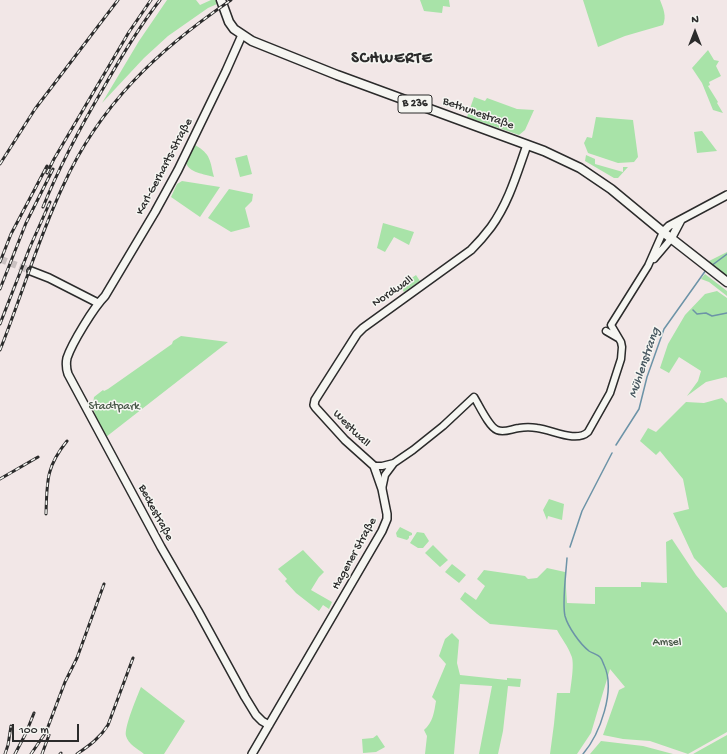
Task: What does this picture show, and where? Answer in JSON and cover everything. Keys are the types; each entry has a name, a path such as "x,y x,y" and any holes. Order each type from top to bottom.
{"main road":[{"name":"B 236","path":"221,0 229,22 234,29 242,35"},
{"name":"Bethunestraße","path":"242,35 252,41 292,58 527,145"},
{"name":"Karl-Gerharts-Straße","path":"98,303 105,296 155,212 188,148 242,35"},
{"name":"B 236","path":"527,145 569,162 591,174 727,282"},
{"name":"Nordwall","path":"314,405 315,400 363,328 471,250 491,227 505,205 527,145"},
{"path":"663,232 669,226 727,195"},
{"path":"671,239 681,220"},
{"path":"31,272 49,278 98,303"},
{"name":"Beckestraße","path":"98,303 70,351 67,362 67,371 161,547 245,697 256,715 269,725"},
{"name":"Westwall","path":"314,405 346,440 374,466"},
{"name":"Hagener Straße","path":"252,754 386,524 387,514 382,489 374,466"}],"street":[{"path":"382,489 385,475 394,463 413,450 474,397 491,426 496,430 504,431 520,428 537,428 570,437 586,434 610,393 622,352 620,339 611,325 648,266 663,232"},
{"path":"648,266 671,239"},
{"path":"606,330 620,339"},
{"path":"374,466 394,463"}],"green space":[{"path":"167,0 196,0 200,5 211,0 216,0 217,4 208,8 168,36 144,58 102,103 139,41"},
{"path":"420,0 449,0 450,7 443,6 442,13 424,11"},
{"path":"583,0 660,0 665,18 663,25 625,36 598,47"},
{"path":"708,50 714,60 719,61 716,66 721,76 709,82 710,85 708,86 723,113 713,110 702,83 692,68"},
{"path":"474,97 485,101 487,98 517,109 534,110 525,130 519,135 467,117"},
{"path":"596,117 633,120 638,157 634,162 618,163 588,153 584,143 587,137 592,138"},
{"path":"702,131 717,151 697,153 694,132"},
{"path":"195,145 200,148 209,158 214,177 193,171 187,166 186,162"},
{"path":"247,155 252,174 240,177 235,158"},
{"path":"586,155 595,159 595,164 623,172 623,167 628,167 618,178 614,178 585,161"},
{"path":"182,181 220,187 200,217 171,197 177,184"},
{"path":"229,189 253,194 252,201 245,208 250,227 231,232 208,218"},
{"path":"383,223 414,232 409,245 394,237 385,252 377,248"},
{"path":"727,252 727,276 709,261"},
{"path":"705,274 727,291 727,296 709,282 701,279"},
{"path":"416,275 420,281 404,292 400,286"},
{"path":"717,291 727,298 727,378 706,382 687,396 698,381 701,371 679,357 669,373 660,368 668,344 685,315 705,294"},
{"name":"Stadtpark","path":"181,336 228,342 106,437 95,413 93,403 94,397 103,390 108,389"},
{"path":"722,398 727,403 727,587 723,588 694,558 673,513 689,509 683,479 660,451 656,455 640,441 648,428 656,432 686,402 704,403"},
{"path":"549,499 564,504 562,520 548,516 547,520 543,510"},
{"path":"400,527 412,533 407,540 397,537 396,533"},
{"path":"417,532 424,533 429,541 423,548 418,548 410,543"},
{"name":"Amsel","path":"672,539 696,575 727,613 727,732 688,754 650,741 623,739 603,735 619,690 625,687 610,669 591,733 577,754 550,754 557,693 570,693 573,663 566,645 557,630 490,624 460,599 465,592 476,600 485,586 477,579 484,570 525,576 528,579 537,578 547,568 565,572 567,603 595,604 595,587 641,587 641,582 667,583 666,542"},
{"path":"433,545 448,560 440,567 425,553"},
{"path":"303,550 324,572 311,590 332,602 329,609 323,605 319,611 296,593 285,581 287,579 278,569"},
{"path":"452,564 466,575 459,583 445,572"},
{"path":"452,633 459,640 457,663 460,675 507,680 507,678 521,679 520,687 508,686 503,731 498,754 479,754 492,686 460,684 454,754 425,754 427,736 424,730 433,717 436,701 432,697 446,664 439,656 445,639"},
{"path":"141,687 185,721 164,754 144,754 127,739 126,732 129,719"},
{"path":"377,735 385,747 376,752 363,753 362,739 373,738"},
{"path":"727,735 727,754 693,754"},
{"path":"601,741 643,746 673,754 590,754"}],"waterway":[{"name":"Mühlenstrang","path":"711,266 727,254"},
{"name":"Mühlenstrang","path":"616,445 639,409 647,377 664,329 706,270"},
{"path":"693,310 697,314 706,313 712,316 727,313"},
{"name":"Mühlenstrang","path":"570,547 582,511 612,453"},
{"name":"Mühlenstrang","path":"567,558 564,596 565,616 575,635 582,644 589,651 601,658 607,675 608,687 607,699 600,724 583,754"}],"tunnel":[{"path":"0,259 31,271"}],"railway":[{"path":"0,164 35,109 118,0"},
{"path":"47,173 129,32 151,0"},
{"path":"43,207 71,146 87,116 130,42 160,0"},
{"path":"0,350 54,206 78,157 95,129 113,104 156,59 204,19 231,0"},
{"path":"0,262 11,234 47,166"},
{"path":"0,289 26,223 53,169"},
{"path":"0,324 30,247 50,202"},
{"path":"46,514 47,492 51,467 60,450 67,441"},
{"path":"0,479 38,457"},
{"path":"31,754 46,732 65,682 77,658 104,584"},
{"path":"77,754 98,738 108,725 133,658"},
{"path":"15,754 34,713"},
{"path":"5,754 11,726"},
{"path":"42,754 49,735"}],"district":[{"name":"SCHWERTE","path":"392,60"}]}
